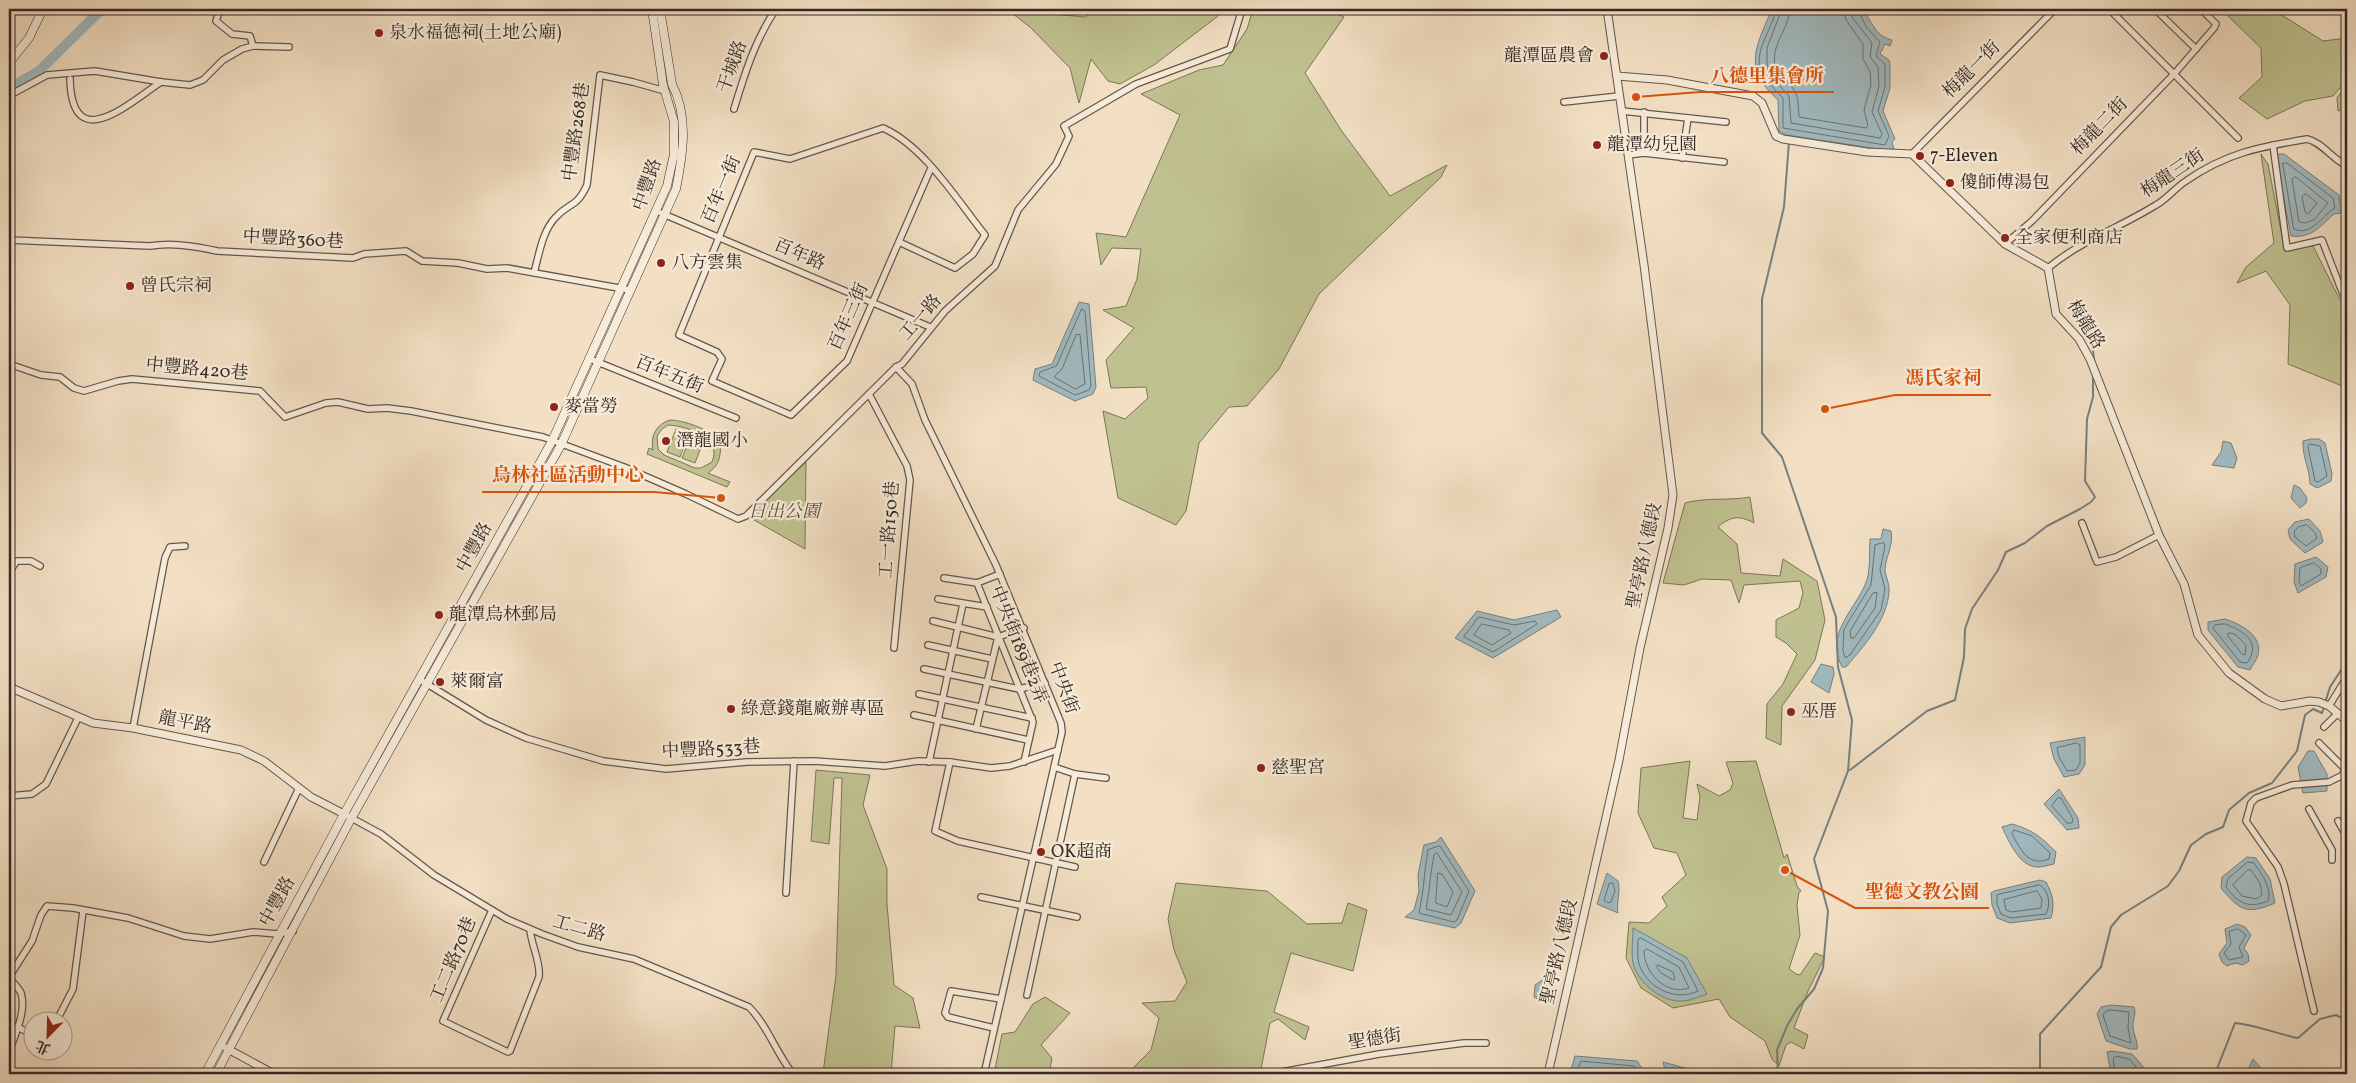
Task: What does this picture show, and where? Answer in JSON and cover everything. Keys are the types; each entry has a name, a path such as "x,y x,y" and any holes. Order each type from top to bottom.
{"main road":[{"path":"9,64 37,25 43,9"},
{"name":"中豐路","path":"205,1074 278,934 552,441 667,186 674,154 674,122 665,91 652,9"},
{"name":"中豐路","path":"216,1074 351,818 561,445 676,189 683,155 683,122 677,94 672,84 660,9"}],"street":[{"path":"220,9 216,21 232,34 250,36 253,46"},
{"name":"干城路","path":"734,109 750,57 764,26 776,9"},
{"name":"工一路","path":"552,441 624,467 738,519 746,516 896,367 902,364 930,327 945,311 995,266 1018,210 1056,164 1069,136 1064,126 1136,84 1230,49 1242,9"},
{"name":"聖亭路八德段","path":"1548,1074 1619,760 1640,648 1668,528 1673,495 1607,9"},
{"name":"梅龍一街","path":"1912,154 2054,9"},
{"path":"2109,9 2238,138"},
{"path":"2155,9 2196,49"},
{"name":"梅龍二街","path":"2005,244 2032,220 2174,73 2214,28 2216,24 2201,9"},
{"path":"10,91 47,75 95,71 183,85 197,83 211,74 233,54 253,46 289,47"},
{"name":"中豐路268巷","path":"534,273 543,239 555,218 580,198 586,185 600,76 633,82 665,91"},
{"path":"1617,76 1667,80 1753,96 1762,103 1776,136 1783,139 1868,152 1912,154 2005,244 2048,268"},
{"path":"70,79 71,98 79,115 92,121 100,120 122,108 161,82"},
{"path":"1564,102 1619,96"},
{"path":"1622,111 1726,122"},
{"path":"1644,112 1644,153"},
{"path":"1682,158 1688,118"},
{"name":"百年一街","path":"722,359 717,352 679,335 754,152 790,159 883,128 898,134 931,168"},
{"name":"梅龍三街","path":"2048,268 2090,238 2158,204 2185,181 2237,153 2307,139 2314,140 2339,163 2347,166"},
{"path":"2273,145 2287,248 2322,240 2342,294 2347,300"},
{"path":"1628,155 1644,153 1724,162"},
{"path":"899,242 955,268 973,254 985,235 931,168"},
{"name":"百年三街","path":"722,359 712,382 791,415 847,361 871,302 931,168"},
{"name":"百年路","path":"656,211 930,327"},
{"name":"中豐路360巷","path":"9,240 150,246 160,244 217,251 353,258 364,254 406,251 422,261 534,273 630,290"},
{"name":"梅龍路","path":"2048,268 2056,314 2079,339 2091,361 2159,535 2184,584 2198,635 2229,673 2274,704 2281,706 2310,701 2326,705"},
{"name":"百年五街","path":"590,359 736,418"},
{"name":"中豐路420巷","path":"9,364 41,375 60,376 74,388 84,391 118,381 132,380 205,385 260,392 285,417 326,403 342,403 368,409 387,408 465,420 543,437 552,441"},
{"name":"中央街","path":"896,367 912,384 925,420 1000,574 1024,628 1061,723 1062,732 984,1074"},
{"name":"工一路150巷","path":"869,394 907,466 910,480 894,648"},
{"path":"2082,524 2097,562 2116,556 2159,535"},
{"path":"133,728 165,558 170,547 185,546"},
{"path":"9,572 17,561 31,561 40,566"},
{"path":"944,578 977,583 1000,574"},
{"name":"中央街189巷2弄","path":"977,583 1032,718"},
{"path":"938,599 987,606"},
{"path":"929,762 964,604"},
{"path":"933,621 998,637 1024,628"},
{"path":"976,729 998,637"},
{"path":"928,645 992,659"},
{"path":"924,670 1019,689 1045,683"},
{"path":"9,671 10,687"},
{"path":"2347,678 2326,705 2347,720"},
{"name":"中豐路533巷","path":"419,679 486,720 526,738 603,761 666,769 747,762 794,761 885,766 904,763 950,762 991,768 1024,762 1058,750"},
{"name":"龍平路","path":"10,687 78,718 107,726 133,728 241,750 264,761 311,797 344,814"},
{"path":"919,694 1032,718 1033,722 1024,762"},
{"path":"2324,727 2338,713"},
{"path":"914,715 1028,740"},
{"path":"9,796 32,794 46,784 78,718"},
{"path":"2314,1011 2284,884 2278,867 2246,821 2251,803 2256,798 2292,785 2329,782 2342,776 2347,770 2319,743"},
{"path":"786,893 794,761"},
{"path":"950,762 935,831 958,841 1076,867"},
{"path":"1054,767 1075,774 1106,778"},
{"path":"1027,995 1055,862 1063,838 1075,774"},
{"path":"264,862 299,788"},
{"path":"2309,809 2332,850 2332,860"},
{"name":"工二路","path":"344,814 381,834 434,875 492,910 530,929 578,947 634,959 749,1006 759,1017 773,1045 793,1074"},
{"path":"2338,821 2347,837"},
{"path":"982,896 1022,907 1077,917"},
{"path":"9,1053 21,1017 21,992 9,977 32,941 41,915 47,906 128,918 184,936 210,939 253,932 278,934 293,930"},
{"path":"62,1010 73,989 83,910"},
{"name":"工二路70巷","path":"492,910 444,1021 508,1052 539,977 540,971 531,941 530,929"},
{"path":"994,1028 948,1017 945,1013 951,990 1001,999"},
{"path":"17,1027 22,1029"},
{"name":"聖德街","path":"1270,1074 1379,1054 1464,1043 1486,1043"},
{"path":"219,1044 274,1074"}],"green space":[{"path":"1093,9 1213,9 1218,16 1154,65 1120,84 1108,81 1091,59 1079,103 1070,68 1030,27 1013,14 1050,14 1086,17"},
{"path":"1253,9 1327,9 1344,17 1305,73 1341,130 1390,196 1447,165 1441,177 1319,294 1279,369 1247,406 1229,407 1199,443 1186,511 1176,525 1118,498 1103,411 1125,419 1148,398 1146,387 1111,388 1106,360 1134,328 1103,310 1126,306 1137,279 1141,249 1112,248 1101,265 1096,233 1126,237 1180,115 1141,94 1199,70 1223,65 1247,29"},
{"path":"2229,9 2272,9 2323,41 2347,38 2347,80 2333,96 2305,101 2267,119 2239,98 2262,77 2261,48 2228,16"},
{"path":"2347,84 2347,107 2338,111 2337,98"},
{"path":"2261,154 2268,164 2284,246 2313,246 2341,302 2347,306 2347,388 2288,364 2290,305 2266,271 2237,283 2246,267 2274,243"},
{"path":"675,420 688,423 708,432 717,439 721,450 716,465 708,473 730,482 727,487 647,454 649,448 653,450 654,435 658,427 665,422","holes":["668,425 693,431 708,440 714,454 712,462 701,468 695,468 664,455 658,449 657,436"]},
{"path":"676,429 689,434 680,457 667,452"},
{"path":"691,435 704,440 695,463 682,458"},
{"name":"日出公園","path":"806,462 805,549 747,516"},
{"path":"1750,497 1754,523 1735,518 1718,527 1737,544 1741,573 1780,576 1783,559 1817,581 1825,620 1815,660 1782,706 1781,745 1766,738 1767,704 1783,684 1797,654 1786,643 1776,637 1776,620 1799,608 1803,593 1800,581 1744,585 1739,603 1731,580 1702,579 1684,585 1663,583 1685,503 1701,500"},
{"path":"1690,761 1683,818 1697,820 1700,797 1697,784 1719,796 1730,790 1733,783 1726,762 1756,761 1784,858 1787,854 1797,886 1801,891 1799,892 1797,905 1800,935 1789,969 1800,975 1815,953 1825,957 1808,991 1794,1028 1808,1035 1804,1049 1791,1042 1786,1045 1779,1066 1772,1059 1765,1041 1730,1017 1719,999 1673,1008 1641,988 1626,958 1629,922 1649,923 1667,906 1662,897 1686,875 1677,853 1654,848 1638,813 1641,768"},
{"path":"816,770 870,775 863,805 887,869 887,904 894,985 913,998 920,1028 895,1026 891,1074 823,1073 836,975 842,778 834,778 829,844 811,841"},
{"path":"1176,883 1267,891 1307,924 1342,923 1348,903 1367,910 1353,971 1291,953 1274,1012 1309,1027 1305,1040 1278,1019 1270,1023 1260,1074 1133,1074 1132,1069 1151,1050 1159,1018 1142,1003 1175,1001 1187,982 1174,950 1168,919"},
{"path":"1045,997 1070,1013 1041,1045 1052,1058 1049,1074 994,1074 1002,1034 1015,1032 1033,1004"}],"water":[{"path":"1772,9 1862,9 1878,32 1892,40 1890,46 1885,44 1880,54 1889,60 1890,64 1890,88 1883,111 1895,139 1892,142 1894,149 1885,150 1787,135 1779,131 1778,100 1760,78 1755,57 1757,46"},
{"path":"2279,154 2284,154 2339,195 2340,205 2347,208 2347,212 2334,214 2320,227 2310,233 2291,236 2276,157"},
{"path":"1079,302 1089,304 1096,387 1093,394 1075,401 1033,380 1035,369 1052,364"},
{"path":"2319,439 2325,443 2332,474 2331,481 2317,488 2310,484 2304,452 2303,441"},
{"path":"2223,441 2231,443 2237,458 2234,468 2212,465 2221,452"},
{"path":"2294,485 2300,488 2307,498 2306,503 2300,508 2291,498"},
{"path":"2309,519 2320,531 2323,542 2305,553 2290,539 2288,530 2295,522"},
{"path":"1883,529 1891,531 1892,536 1885,569 1889,588 1888,601 1874,632 1846,667 1842,667 1837,644 1839,634 1867,580 1870,539 1881,539"},
{"path":"2316,557 2328,567 2326,577 2298,593 2294,582 2295,564"},
{"path":"1557,610 1561,617 1493,658 1455,638 1477,611 1514,620"},
{"path":"2225,619 2249,631 2257,642 2259,648 2257,659 2250,670 2238,667 2208,630 2208,622"},
{"path":"1821,664 1833,667 1834,674 1829,693 1811,682"},
{"path":"2085,737 2085,765 2079,774 2064,777 2054,759 2050,743"},
{"path":"2308,751 2314,751 2327,774 2327,791 2303,793 2298,767"},
{"path":"2059,789 2078,818 2079,828 2067,830 2044,804"},
{"path":"2012,824 2031,832 2051,847 2056,852 2054,864 2040,867 2025,863 2011,846 2002,827"},
{"path":"1441,837 1475,891 1461,923 1455,928 1405,917 1414,910 1419,891 1418,875 1424,845 1436,842"},
{"path":"2247,857 2256,858 2270,879 2275,903 2257,909 2245,909 2234,902 2221,888 2222,877"},
{"path":"1607,873 1618,881 1618,913 1597,904"},
{"path":"2040,880 2046,882 2052,895 2053,908 2051,918 2010,923 1997,918 1992,905 1991,893"},
{"path":"2237,924 2245,927 2251,935 2244,948 2248,954 2249,961 2243,965 2235,963 2227,966 2222,962 2219,954 2227,943 2225,929"},
{"path":"1633,928 1687,958 1707,994 1689,1000 1671,1000 1656,993 1644,983 1635,970 1633,963"},
{"path":"1556,976 1552,999 1546,1003 1534,997 1535,985 1544,979"},
{"path":"2111,1005 2134,1007 2133,1028 2137,1049 2130,1049 2106,1041 2097,1014 2101,1007"},
{"path":"2107,1052 2132,1054 2147,1071 2147,1074 2111,1074"},
{"path":"1575,1056 1637,1061 1646,1074 1570,1074"},
{"path":"2253,1059 2266,1074 2246,1074"},
{"path":"1663,1062 1692,1070 1691,1074 1666,1074"}],"waterway":[{"path":"9,88 39,71 102,9"},
{"path":"1778,1074 1777,1050 1787,1026 1797,1009 1814,989 1823,968 1828,911 1814,859 1848,771 1852,720 1838,667 1836,617 1782,457 1762,433 1762,299 1784,207 1789,142"},
{"path":"2080,316 2091,328 2094,361"},
{"path":"1850,770 1927,711 1955,700 1964,657 1965,629 1972,609 1998,570 2006,552 2025,543 2047,526 2080,509 2095,497 2085,481 2087,419 2093,397 2093,376"},
{"path":"2325,703 2330,687 2347,661"},
{"path":"2040,1074 2040,1034 2101,967 2111,927 2121,915 2168,886 2179,871 2191,845 2206,834 2223,827 2229,810 2249,793 2272,783 2297,751 2305,715 2313,709 2322,713 2324,707"},
{"path":"2215,1074 2235,1023 2298,1038 2320,1019 2336,1015 2347,1021"}],"place":[{"name":"泉水福德祠(土地公廟)","path":"379,33"},
{"name":"龍潭區農會","path":"1604,56"},
{"name":"八德里集會所","path":"1636,97"},
{"name":"龍潭幼兒園","path":"1597,145"},
{"name":"7-Eleven","path":"1920,156"},
{"name":"傻師傅湯包","path":"1950,183"},
{"name":"全家便利商店","path":"2005,238"},
{"name":"八方雲集","path":"661,263"},
{"name":"曾氏宗祠","path":"130,286"},
{"name":"麥當勞","path":"554,407"},
{"name":"馮氏家祠","path":"1825,409"},
{"name":"潛龍國小","path":"666,441"},
{"name":"烏林社區活動中心","path":"721,498"},
{"name":"龍潭烏林郵局","path":"439,615"},
{"name":"萊爾富","path":"440,682"},
{"name":"綠意錢龍廠辦專區","path":"731,709"},
{"name":"巫厝","path":"1791,712"},
{"name":"慈聖宮","path":"1261,768"},
{"name":"OK超商","path":"1041,852"},
{"name":"聖德文教公園","path":"1785,870"}]}
